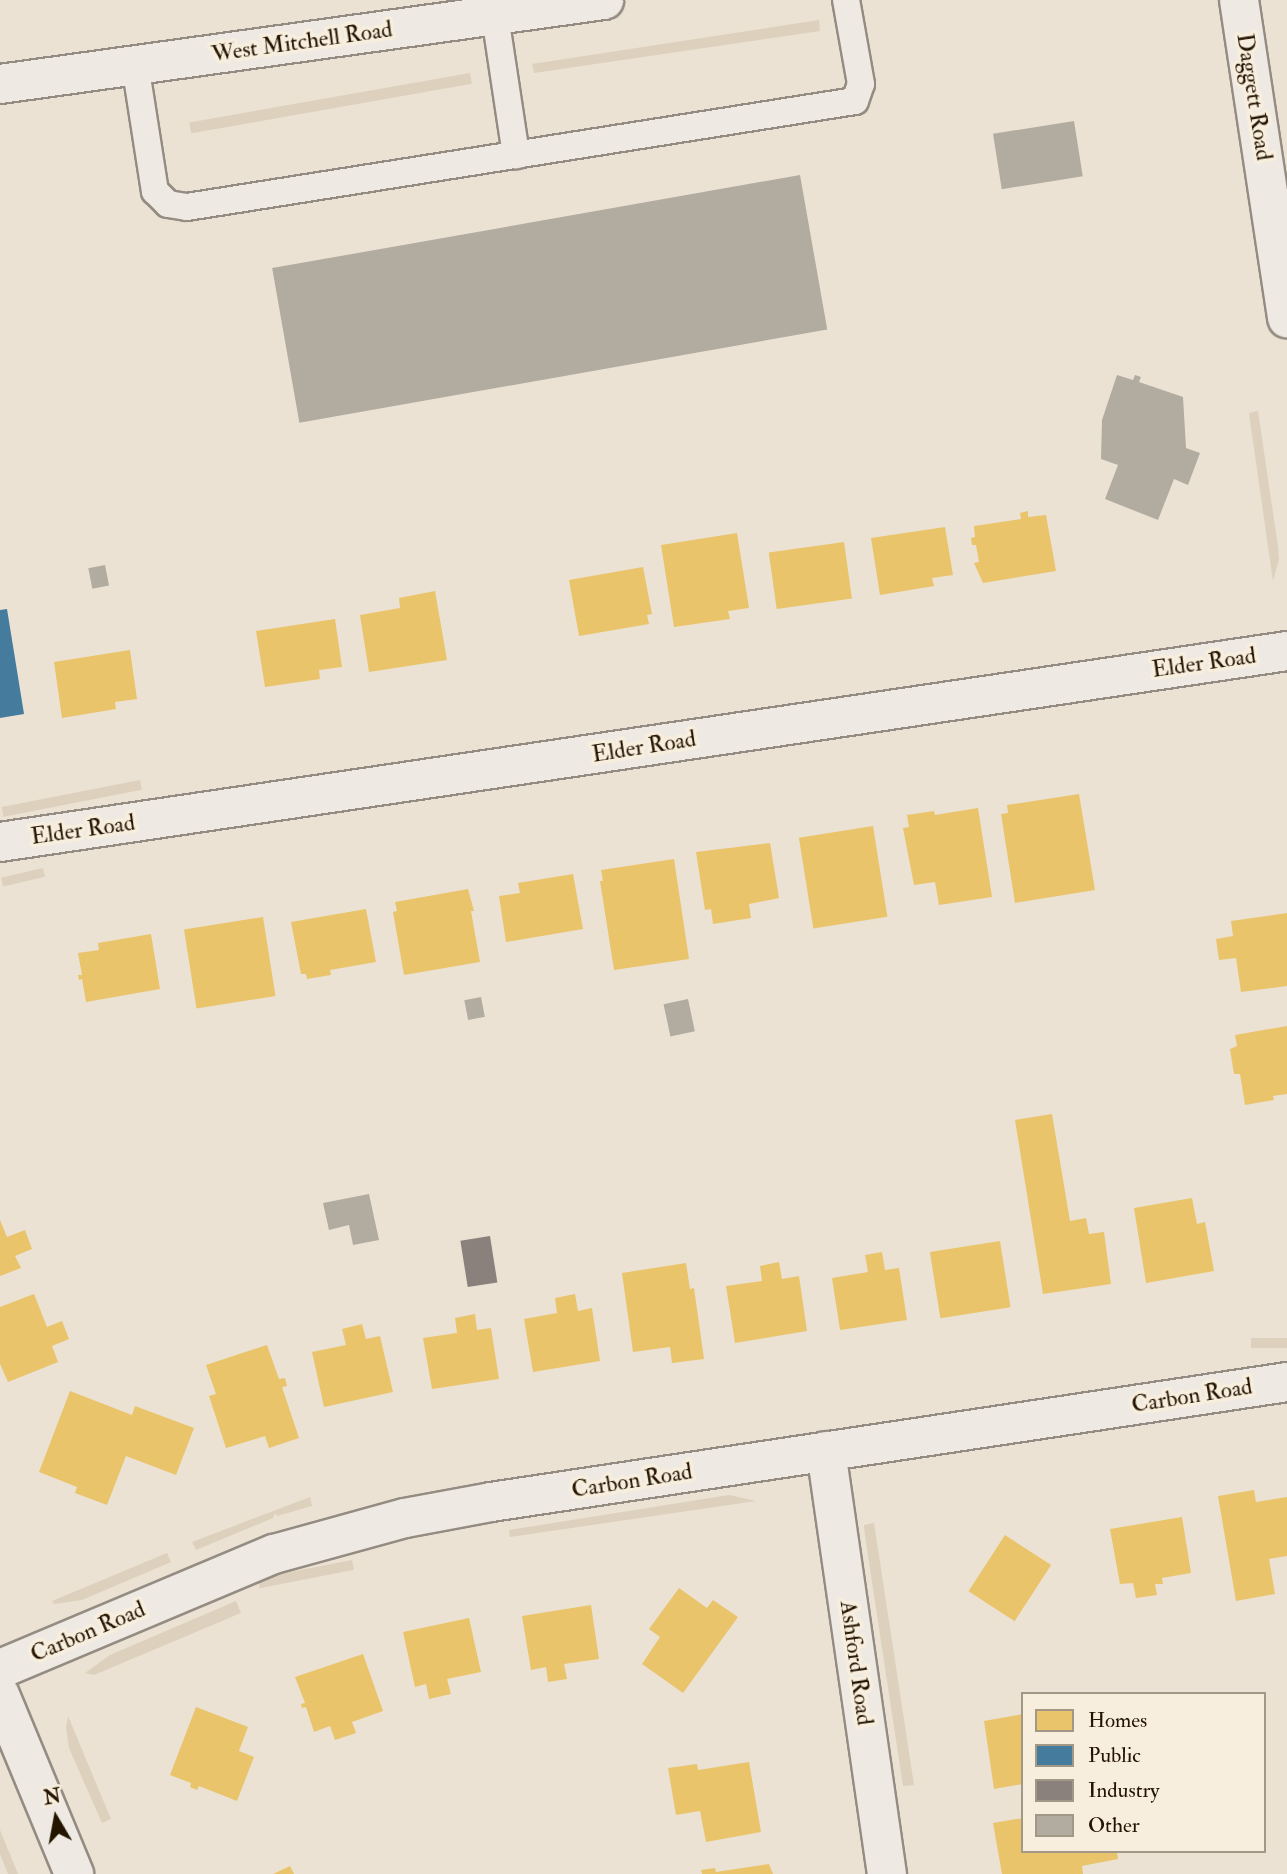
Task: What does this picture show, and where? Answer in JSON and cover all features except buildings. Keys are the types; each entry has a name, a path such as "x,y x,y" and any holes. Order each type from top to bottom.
{"street":[{"name":"West Mitchell Road","path":"0,84 604,0"},
{"name":"Daggett Road","path":"1239,0 1287,318"},
{"name":"Elder Road","path":"0,842 1287,651"},
{"name":"Carbon Road","path":"0,1669 274,1554 348,1532 491,1502 1287,1382"},
{"name":"Ashford Road","path":"826,1451 887,1874"},
{"path":"0,1695 74,1874"}],"lane":[{"path":"135,64 155,191 168,204 187,207 855,101 861,84 846,0"},
{"path":"495,16 516,155"}],"shaded area":[{"path":"819,20 820,31 534,73 532,64"},
{"path":"470,73 472,84 191,133 189,122"},
{"path":"1258,411 1278,547 1279,559 1273,581 1249,413"},
{"path":"140,780 142,790 3,817 2,807"},
{"path":"43,868 45,877 3,886 1,878"},
{"path":"1251,1338 1287,1338 1287,1348 1251,1348"},
{"path":"729,1495 756,1501 510,1537 509,1530"},
{"path":"310,1497 312,1506 277,1516 275,1513 273,1518 196,1550 192,1542"},
{"path":"874,1523 914,1785 903,1786 865,1536 864,1525"},
{"path":"167,1553 171,1562 82,1600 54,1604 52,1601"},
{"path":"352,1560 354,1570 260,1588 258,1578"},
{"path":"236,1601 241,1613 94,1675 85,1673 110,1655"},
{"path":"68,1716 111,1819 102,1823 69,1748 66,1727"},
{"path":"0,1830 18,1874 8,1874 0,1854"}]}
